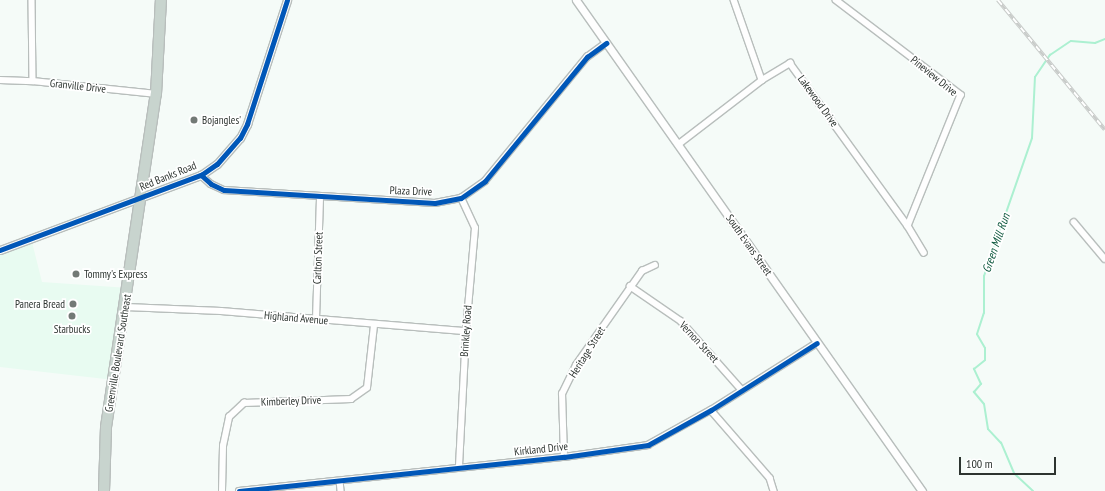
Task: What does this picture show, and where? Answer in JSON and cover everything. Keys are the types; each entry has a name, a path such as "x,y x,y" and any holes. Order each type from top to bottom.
{"highway":[{"name":"Greenville Boulevard Southeast","path":"104,491 106,427 126,307 156,94 161,0"}],"main road":[{"name":"Red Banks Road","path":"0,250 201,175 217,164 240,138 252,111 287,0"},
{"name":"South Evans Street","path":"576,0 922,491"}],"street":[{"path":"32,0 33,81"},
{"path":"734,0 762,80"},
{"name":"Pineview Drive","path":"836,0 961,95 908,226"},
{"name":"Plaza Drive","path":"201,175 211,184 224,190 435,203 461,198 485,181 587,57 606,43"},
{"name":"Lakewood Drive","path":"678,144 762,80 790,63 908,226 924,253"},
{"name":"Granville Drive","path":"0,80 33,81 156,94"},
{"name":"Carlton Street","path":"316,319 320,197"},
{"name":"Brinkley Road","path":"459,466 466,331 474,228 461,198"},
{"path":"1074,222 1105,259"},
{"name":"Heritage Street","path":"564,457 562,394 576,365 630,286 642,271 655,265"},
{"name":"Vernon Street","path":"630,286 682,321 742,390"},
{"name":"Highland Avenue","path":"126,307 316,319 374,326 466,331"},
{"name":"Kimberley Drive","path":"222,491 223,446 228,417 244,403 351,399 367,388 374,326"},
{"name":"Kirkland Drive","path":"239,491 340,481 459,466 564,457 648,445 711,410 817,343"},
{"path":"711,410 770,478 774,491"},
{"path":"340,481 341,491"}],"shaded area":[{"path":"31,238 42,282 129,288 114,380 0,367 0,250"}],"waterway":[{"name":"Green Mill Run","path":"1033,491 1014,473 1001,443 988,429 984,404 974,392 981,384 974,369 985,360 985,348 977,334 984,313 984,276 1032,138 1035,77 1050,55 1071,41 1095,43 1105,39"}],"railway":[{"path":"998,0 1105,130"}],"cycle path":[{"path":"0,250 201,175 217,164 240,138 247,124 287,0"},
{"path":"201,175 211,184 224,190 435,203 461,198 485,181 587,57 606,43"},
{"path":"239,491 564,457 648,445 711,410 817,343"}],"place":[{"name":"Bojangles'","path":"194,120"},
{"name":"Tommy's Express","path":"76,274"},
{"name":"Panera Bread","path":"73,304"},
{"name":"Starbucks","path":"72,316"}]}
